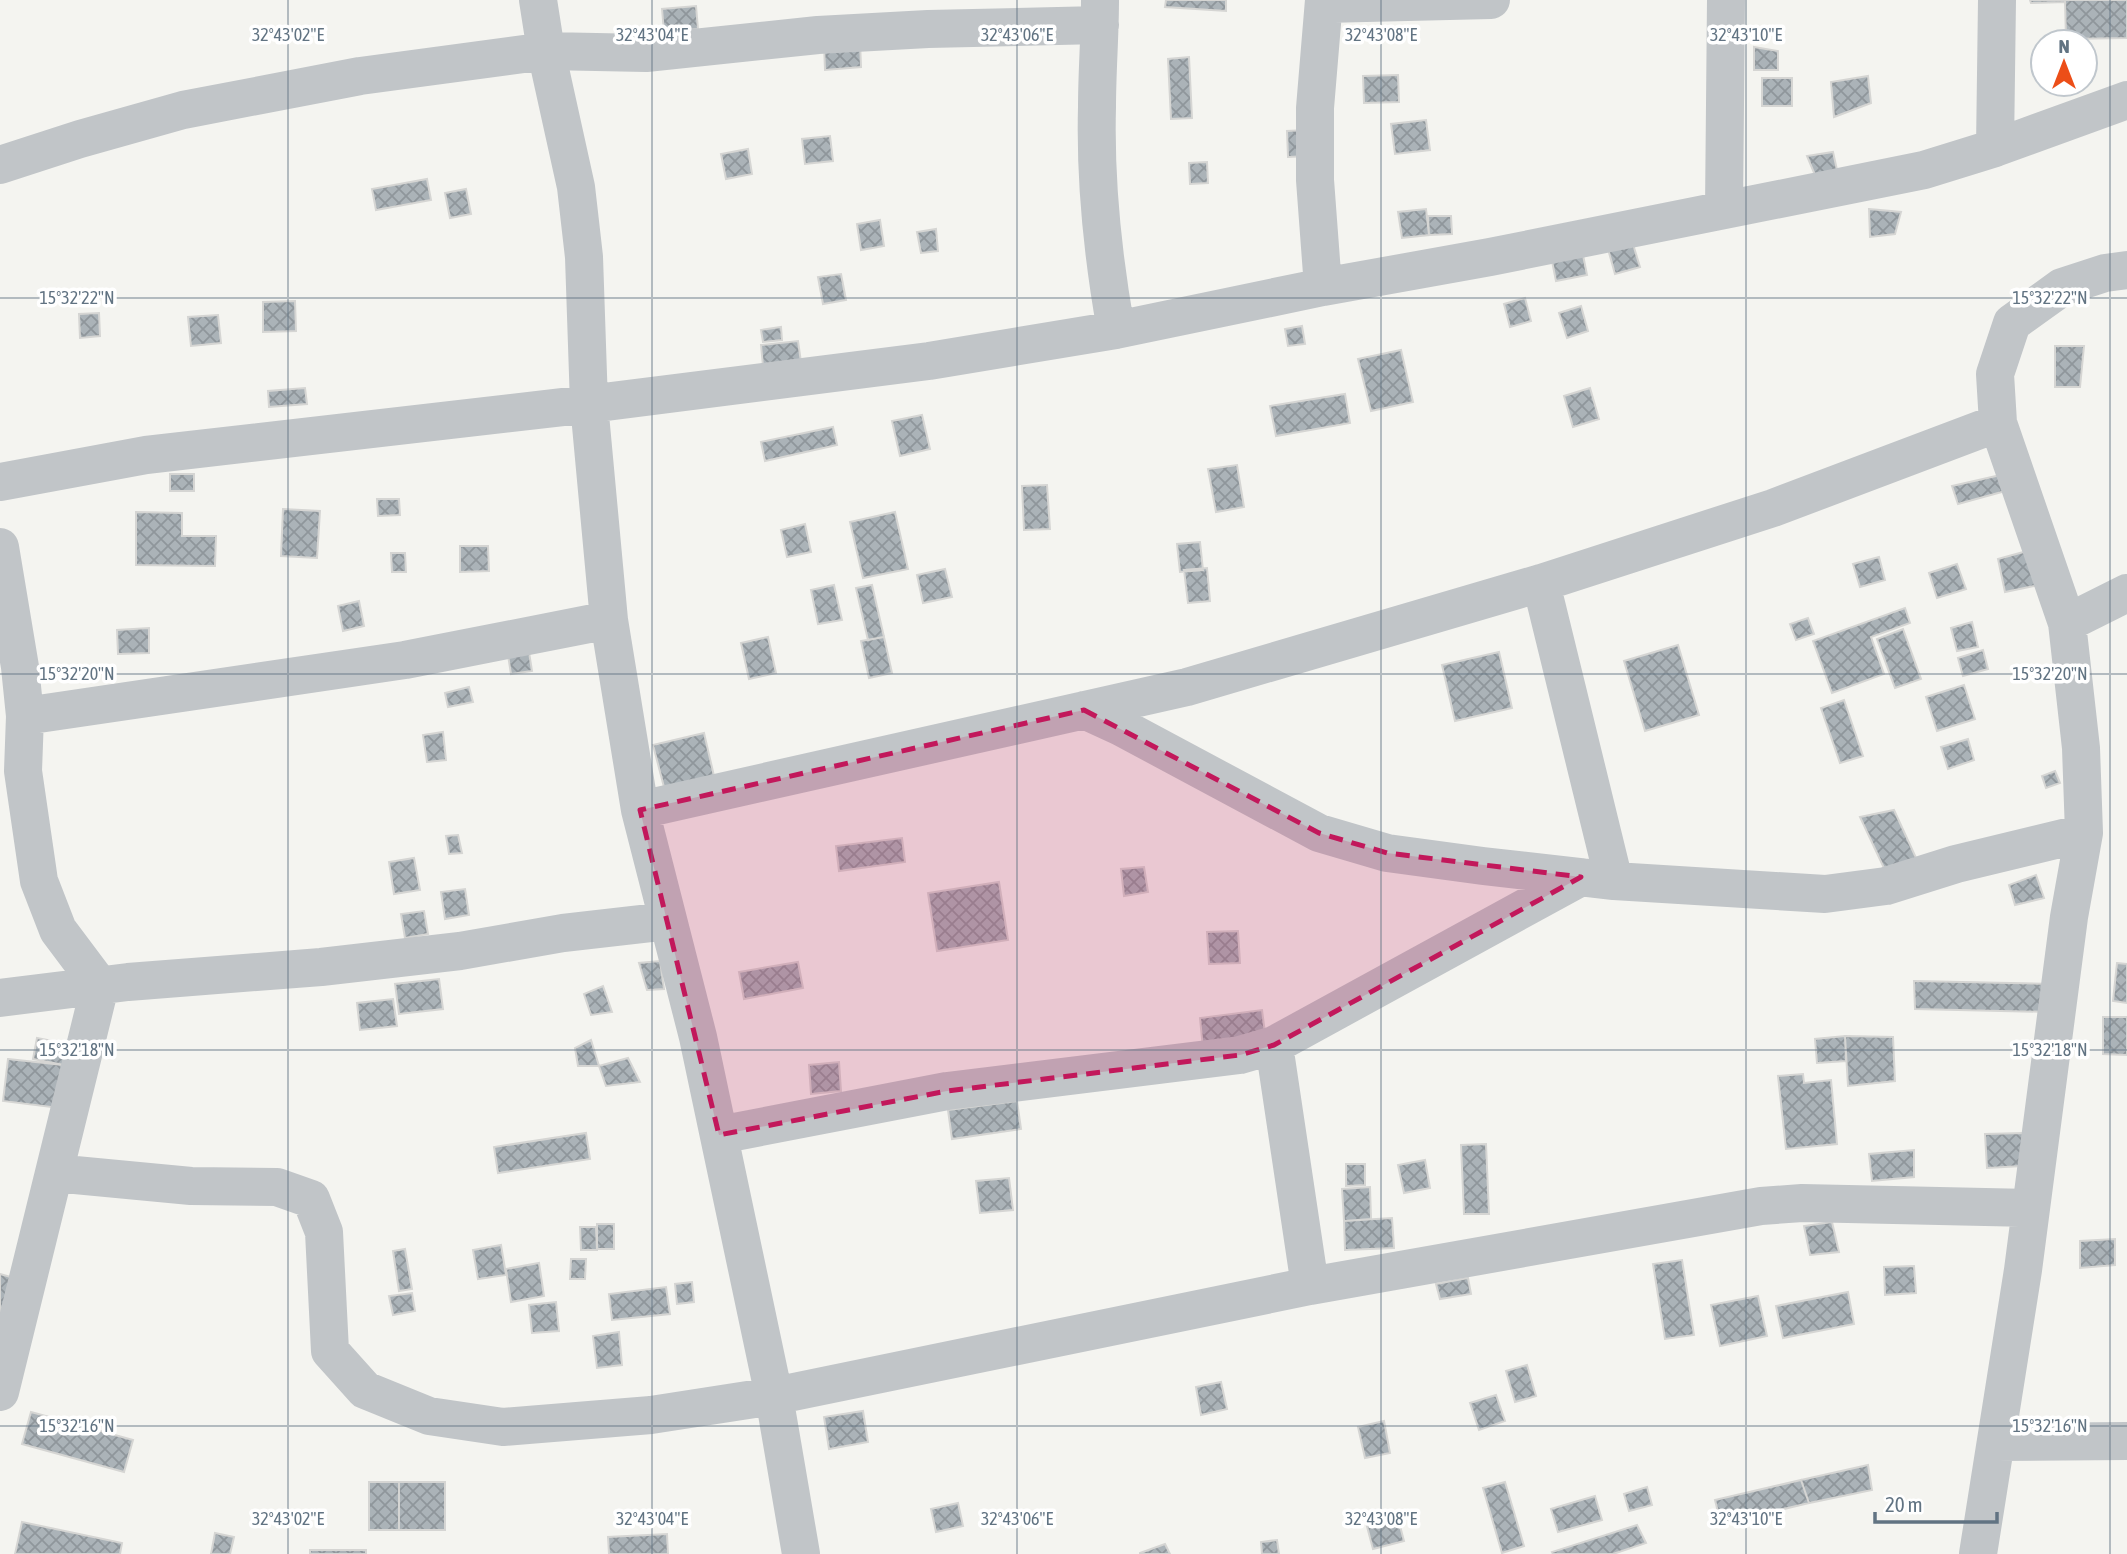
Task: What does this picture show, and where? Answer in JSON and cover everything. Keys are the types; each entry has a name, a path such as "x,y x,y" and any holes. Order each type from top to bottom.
{"street":[{"path":"538,0 545,51 576,187 584,257 590,404 608,620 640,810 698,1037 775,1396 801,1554"},
{"path":"1324,287 1315,180 1315,107 1324,2 1490,0"},
{"path":"1724,209 1726,0"},
{"path":"1995,148 1997,0"},
{"path":"0,165 183,110 360,76 545,51 646,53 832,34 928,29 1100,13 1097,109 1099,189 1116,330"},
{"path":"0,482 146,455 590,404 929,361 1116,330 1924,170 1995,148 2127,100"},
{"path":"1978,1554 2031,1208 2069,917 2084,833 2081,748 2067,623 1998,424 1995,374 2012,323 2062,288 2105,273 2127,270"},
{"path":"640,810 1187,687 1541,583 1773,508 1998,424"},
{"path":"0,547 10,669 25,716 23,771 39,881 58,930 100,986"},
{"path":"1541,583 1597,879"},
{"path":"2067,623 2127,593"},
{"path":"25,716 405,660 608,620"},
{"path":"1084,710 1319,833 1387,853 1597,879 1825,894 1886,886 1956,864 2084,833"},
{"path":"719,1135 947,1091 1240,1055 1274,1045 1597,879"},
{"path":"0,998 460,951 563,933 668,921"},
{"path":"0,1392 100,986"},
{"path":"1274,1045 1310,1286"},
{"path":"54,1173 191,1186 277,1187 311,1199 324,1232 330,1351 365,1390 429,1416 503,1427 651,1415 775,1396 1310,1286 1761,1206 1802,1203 2031,1208"},
{"path":"1996,1442 2127,1441"}],"highlighted area":[{"path":"1084,710 1319,833 1387,853 1581,877 1274,1045 1240,1055 947,1091 719,1135 640,810"}],"building":[{"path":"1166,0 1226,0 1226,11 1165,7"},
{"path":"2030,0 2065,0 2065,2 2031,3"},
{"path":"2065,0 2127,0 2127,38 2099,38 2099,28 2066,28"},
{"path":"696,6 698,29 664,32 662,9"},
{"path":"860,41 861,67 825,70 824,44"},
{"path":"1754,47 1778,51 1778,70 1754,70"},
{"path":"1189,57 1192,118 1171,119 1168,59"},
{"path":"1398,75 1399,102 1364,103 1363,76"},
{"path":"1868,76 1871,103 1834,117 1831,82"},
{"path":"1762,78 1792,78 1792,106 1762,106"},
{"path":"1426,120 1430,150 1395,154 1391,124"},
{"path":"1306,130 1308,156 1288,157 1287,131"},
{"path":"830,136 833,161 805,164 802,139"},
{"path":"748,149 752,174 726,179 721,154"},
{"path":"1833,152 1837,170 1817,180 1807,156"},
{"path":"1207,162 1208,183 1190,184 1189,163"},
{"path":"427,179 431,200 376,210 372,189"},
{"path":"466,189 471,214 450,218 445,193"},
{"path":"1426,209 1429,235 1402,238 1398,212"},
{"path":"1869,209 1901,212 1895,234 1870,237"},
{"path":"1428,216 1451,216 1452,234 1429,235"},
{"path":"880,220 884,246 861,250 857,224"},
{"path":"936,229 938,251 921,253 917,232"},
{"path":"1632,241 1640,267 1615,274 1608,249"},
{"path":"1583,255 1587,275 1556,281 1552,261"},
{"path":"841,274 846,300 823,304 818,277"},
{"path":"1525,298 1531,321 1510,327 1504,304"},
{"path":"295,301 296,331 263,332 263,302"},
{"path":"1581,306 1588,331 1567,338 1559,313"},
{"path":"99,313 100,336 80,338 79,314"},
{"path":"218,315 221,343 191,346 188,317"},
{"path":"1302,326 1305,344 1288,346 1285,329"},
{"path":"781,327 782,340 763,342 761,330"},
{"path":"798,341 801,362 763,366 761,345"},
{"path":"2055,346 2084,346 2080,387 2055,387"},
{"path":"1401,350 1413,402 1371,411 1358,359"},
{"path":"305,388 307,404 269,407 268,391"},
{"path":"1590,388 1599,419 1573,427 1564,396"},
{"path":"1345,394 1350,423 1276,436 1270,406"},
{"path":"922,415 930,449 900,456 892,421"},
{"path":"833,427 837,445 765,461 761,442"},
{"path":"1237,465 1244,507 1216,512 1208,469"},
{"path":"170,474 194,474 194,491 170,491"},
{"path":"2005,474 2009,490 1958,504 1952,486"},
{"path":"1047,485 1050,529 1024,530 1022,486"},
{"path":"377,499 399,499 400,515 378,516"},
{"path":"283,509 320,511 317,558 281,556"},
{"path":"136,512 182,513 182,536 216,536 215,566 136,565"},
{"path":"895,512 908,569 863,578 850,522"},
{"path":"805,524 811,552 787,557 781,530"},
{"path":"1200,542 1203,570 1180,572 1177,544"},
{"path":"460,546 488,546 489,571 460,572"},
{"path":"2027,551 2039,585 2005,592 1998,559"},
{"path":"391,553 405,553 406,572 392,572"},
{"path":"1879,557 1885,580 1860,587 1853,564"},
{"path":"1957,564 1966,589 1937,598 1929,573"},
{"path":"1207,568 1210,601 1188,603 1184,570"},
{"path":"945,569 952,597 923,603 917,575"},
{"path":"834,585 842,620 818,624 811,590"},
{"path":"872,585 884,637 868,640 856,588"},
{"path":"359,601 364,626 343,631 338,606"},
{"path":"1905,608 1910,623 1871,637 1884,674 1832,693 1813,641"},
{"path":"1808,618 1814,634 1796,640 1790,624"},
{"path":"1972,622 1978,647 1957,651 1951,628"},
{"path":"149,628 149,653 118,654 117,630"},
{"path":"1903,629 1921,679 1895,688 1877,639"},
{"path":"768,637 776,673 749,679 741,643"},
{"path":"884,637 892,673 869,678 861,641"},
{"path":"1678,645 1699,715 1645,731 1624,661"},
{"path":"528,646 532,671 511,674 507,649"},
{"path":"1983,650 1988,669 1963,676 1958,658"},
{"path":"1499,652 1512,708 1455,721 1442,665"},
{"path":"1964,685 1975,719 1937,731 1926,697"},
{"path":"469,687 473,702 448,707 445,693"},
{"path":"1844,700 1863,756 1840,763 1821,708"},
{"path":"443,732 446,760 427,762 423,735"},
{"path":"704,733 714,776 664,787 653,745"},
{"path":"1968,739 1974,760 1948,769 1941,747"},
{"path":"2055,771 2060,783 2046,788 2042,776"},
{"path":"1894,810 1917,860 1884,868 1860,817"},
{"path":"458,835 462,853 449,854 446,836"},
{"path":"902,838 905,862 839,871 836,846"},
{"path":"414,858 420,890 394,894 389,862"},
{"path":"1144,867 1148,892 1124,896 1121,869"},
{"path":"2036,875 2044,898 2015,905 2009,885"},
{"path":"999,882 1008,940 937,951 928,893"},
{"path":"465,889 469,915 445,919 441,892"},
{"path":"424,911 428,934 405,938 401,914"},
{"path":"1238,931 1240,963 1209,964 1207,932"},
{"path":"660,961 664,989 647,990 639,963"},
{"path":"798,962 803,988 744,999 739,972"},
{"path":"2117,963 2127,964 2127,1003 2113,1001"},
{"path":"439,979 443,1009 399,1014 395,984"},
{"path":"1914,981 2052,984 2050,1012 1915,1009"},
{"path":"603,986 612,1012 591,1015 584,994"},
{"path":"393,999 397,1026 360,1030 357,1003"},
{"path":"1262,1010 1266,1041 1203,1049 1200,1018"},
{"path":"2103,1017 2127,1017 2127,1055 2103,1054"},
{"path":"1845,1036 1846,1061 1817,1063 1815,1039"},
{"path":"1845,1036 1893,1037 1895,1081 1848,1086"},
{"path":"37,1038 73,1045 69,1066 33,1059"},
{"path":"591,1040 599,1066 578,1066 575,1048"},
{"path":"628,1058 640,1082 606,1086 599,1066"},
{"path":"8,1059 63,1065 59,1108 3,1101"},
{"path":"839,1062 841,1091 811,1094 809,1065"},
{"path":"1803,1074 1804,1083 1831,1080 1837,1144 1786,1149 1778,1076"},
{"path":"1017,1101 1021,1129 952,1139 948,1110"},
{"path":"586,1133 590,1159 498,1173 494,1147"},
{"path":"2023,1133 2022,1166 1987,1168 1985,1134"},
{"path":"1486,1144 1489,1214 1464,1214 1461,1145"},
{"path":"1914,1150 1914,1177 1872,1181 1869,1154"},
{"path":"1425,1160 1430,1188 1404,1193 1398,1165"},
{"path":"1346,1164 1365,1164 1365,1185 1346,1186"},
{"path":"1009,1178 1013,1210 980,1213 976,1181"},
{"path":"1370,1187 1371,1219 1344,1221 1342,1189"},
{"path":"1392,1218 1394,1248 1345,1250 1344,1221"},
{"path":"1832,1222 1839,1252 1810,1255 1804,1226"},
{"path":"597,1224 614,1224 614,1249 597,1249"},
{"path":"580,1227 596,1227 597,1250 581,1250"},
{"path":"2115,1239 2115,1265 2080,1268 2080,1241"},
{"path":"501,1245 506,1275 478,1279 473,1250"},
{"path":"405,1249 412,1289 399,1291 393,1251"},
{"path":"571,1259 586,1259 585,1279 570,1279"},
{"path":"1682,1260 1694,1335 1665,1339 1653,1264"},
{"path":"539,1263 544,1296 511,1302 506,1269"},
{"path":"1914,1266 1916,1293 1885,1295 1884,1267"},
{"path":"0,1274 14,1278 0,1313"},
{"path":"1468,1278 1471,1294 1440,1299 1436,1284"},
{"path":"692,1282 694,1302 677,1304 675,1284"},
{"path":"666,1287 670,1314 612,1320 609,1294"},
{"path":"1848,1292 1854,1324 1783,1338 1776,1306"},
{"path":"412,1293 415,1311 393,1315 389,1296"},
{"path":"1758,1296 1767,1336 1720,1346 1711,1305"},
{"path":"556,1302 559,1331 532,1333 529,1305"},
{"path":"619,1332 622,1365 597,1368 593,1336"},
{"path":"1527,1365 1536,1396 1515,1402 1506,1371"},
{"path":"1221,1382 1227,1409 1201,1415 1196,1387"},
{"path":"1496,1395 1505,1421 1479,1430 1470,1403"},
{"path":"863,1411 868,1442 829,1449 824,1417"},
{"path":"31,1412 133,1440 124,1472 22,1444"},
{"path":"1384,1421 1390,1453 1365,1458 1358,1427"},
{"path":"1868,1465 1872,1490 1809,1503 1801,1480"},
{"path":"1801,1480 1809,1503 1721,1524 1715,1500"},
{"path":"369,1482 399,1482 399,1530 369,1530"},
{"path":"399,1482 445,1482 445,1530 399,1530"},
{"path":"1505,1482 1524,1546 1502,1553 1483,1488"},
{"path":"1647,1487 1652,1505 1629,1511 1624,1494"},
{"path":"1595,1496 1602,1520 1558,1532 1551,1509"},
{"path":"958,1503 963,1526 936,1532 931,1509"},
{"path":"1396,1511 1404,1541 1373,1549 1365,1519"},
{"path":"22,1522 122,1543 120,1554 15,1554"},
{"path":"1637,1525 1646,1543 1613,1554 1552,1552"},
{"path":"215,1533 234,1537 230,1554 211,1554"},
{"path":"667,1534 668,1554 609,1554 608,1537"},
{"path":"1277,1540 1279,1554 1262,1554 1261,1542"},
{"path":"1165,1544 1170,1554 1140,1554 1140,1553"},
{"path":"310,1550 366,1550 366,1554 310,1554"}]}
